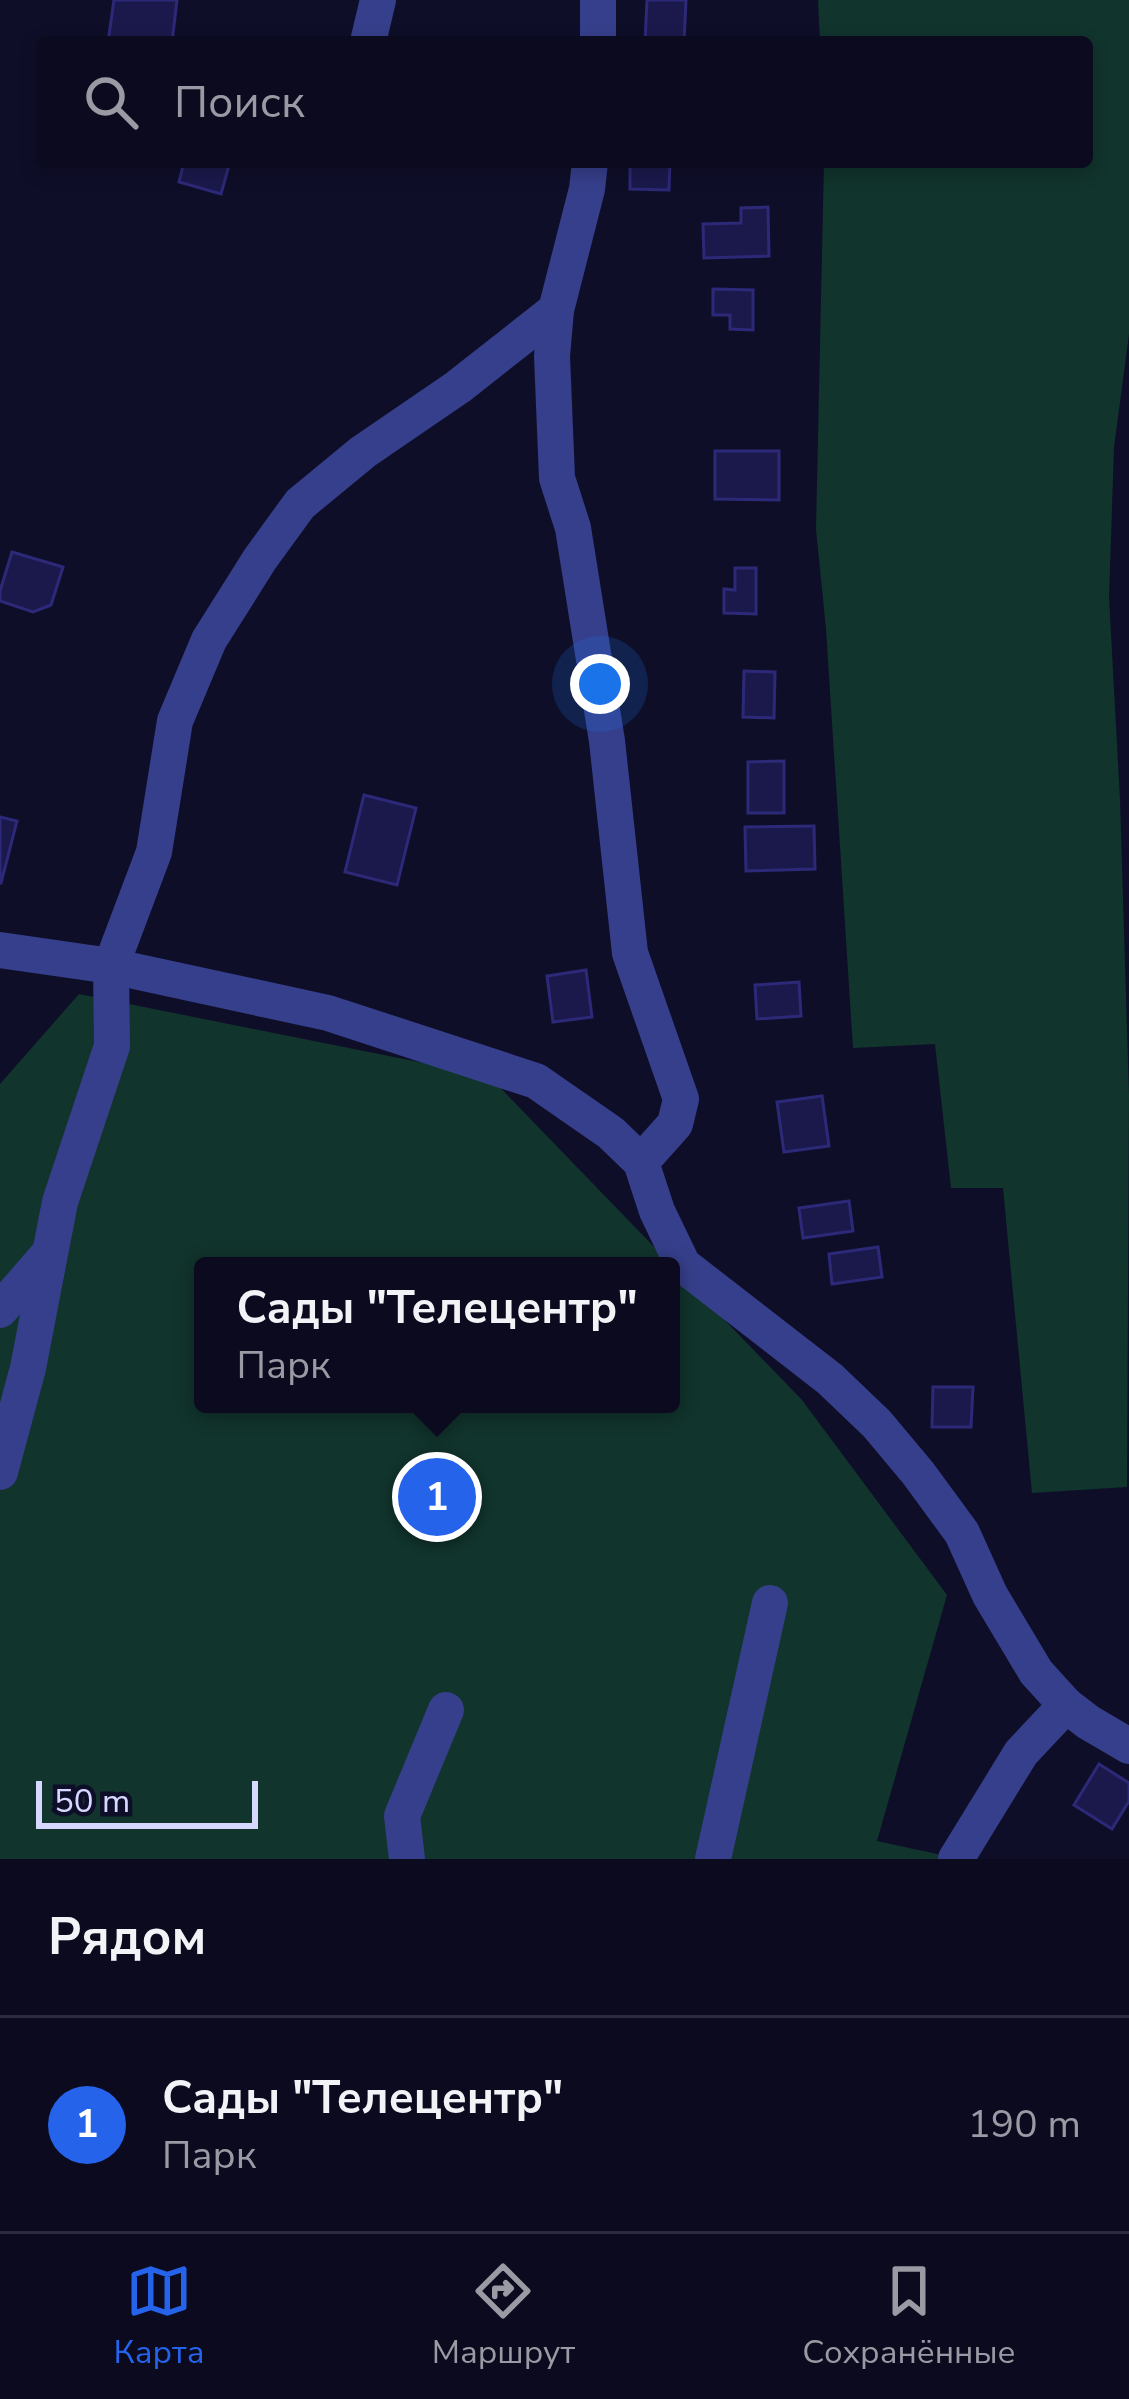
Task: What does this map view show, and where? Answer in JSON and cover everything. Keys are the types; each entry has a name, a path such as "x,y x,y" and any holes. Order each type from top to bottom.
{"street":[{"path":"369,36 378,0"},
{"path":"598,0 598,36"},
{"path":"589,168 556,310 557,478 573,528 607,741 630,953 681,1100 675,1124 641,1162"},
{"path":"0,1472 28,1367 60,1202 112,1046 111,966 154,852 175,721 209,640 300,504 556,310"},
{"path":"0,950 111,966 328,1013 536,1081 611,1132 641,1162 679,1257"},
{"path":"0,1310 49,1255"},
{"path":"680,1259 830,1379 877,1424 955,1523 1011,1634 1036,1672 1066,1705 1129,1746"},
{"path":"713,1859 770,1603"},
{"path":"956,1859 1021,1753 1066,1705"},
{"path":"407,1859 402,1816 446,1710"}],"green space":[{"path":"818,0 1129,0 1129,334 1114,447 1109,597 1129,1095 1127,1487 1032,1493 1003,1188 951,1188 935,1044 853,1048 816,529 824,168 1093,168 1093,36 820,36"},
{"path":"79,994 489,1076 664,1257 194,1257 194,1413 680,1413 680,1274 802,1400 947,1595 877,1841 960,1859 0,1859 0,1084"}],"building":[{"path":"114,0 177,0 173,36 109,36"},
{"path":"647,0 686,0 684,36 645,36"},
{"path":"182,168 228,168 221,194 179,182"},
{"path":"630,168 670,168 669,190 630,189"},
{"path":"768,207 769,256 704,258 703,224 741,223 741,208"},
{"path":"713,289 753,290 753,330 730,329 730,315 713,315"},
{"path":"715,451 779,451 779,500 715,499"},
{"path":"12,552 63,567 51,605 33,612 0,601"},
{"path":"735,568 756,568 756,614 724,613 724,589 735,590"},
{"path":"744,671 775,672 774,718 743,717"},
{"path":"784,761 784,813 748,813 748,762"},
{"path":"364,795 416,808 397,885 345,872"},
{"path":"0,817 17,821 1,883 0,883"},
{"path":"814,826 815,869 746,871 745,827"},
{"path":"586,970 592,1017 553,1022 547,976"},
{"path":"799,982 801,1016 757,1019 755,985"},
{"path":"822,1096 829,1146 784,1152 777,1102"},
{"path":"849,1201 853,1231 803,1238 799,1208"},
{"path":"878,1247 882,1277 832,1284 829,1254"},
{"path":"933,1387 973,1387 971,1427 932,1427"},
{"path":"1099,1764 1129,1783 1129,1801 1112,1829 1074,1805"}],"place":[{"name":"Сады \"Телецентр\"","path":"437,1497"}]}
